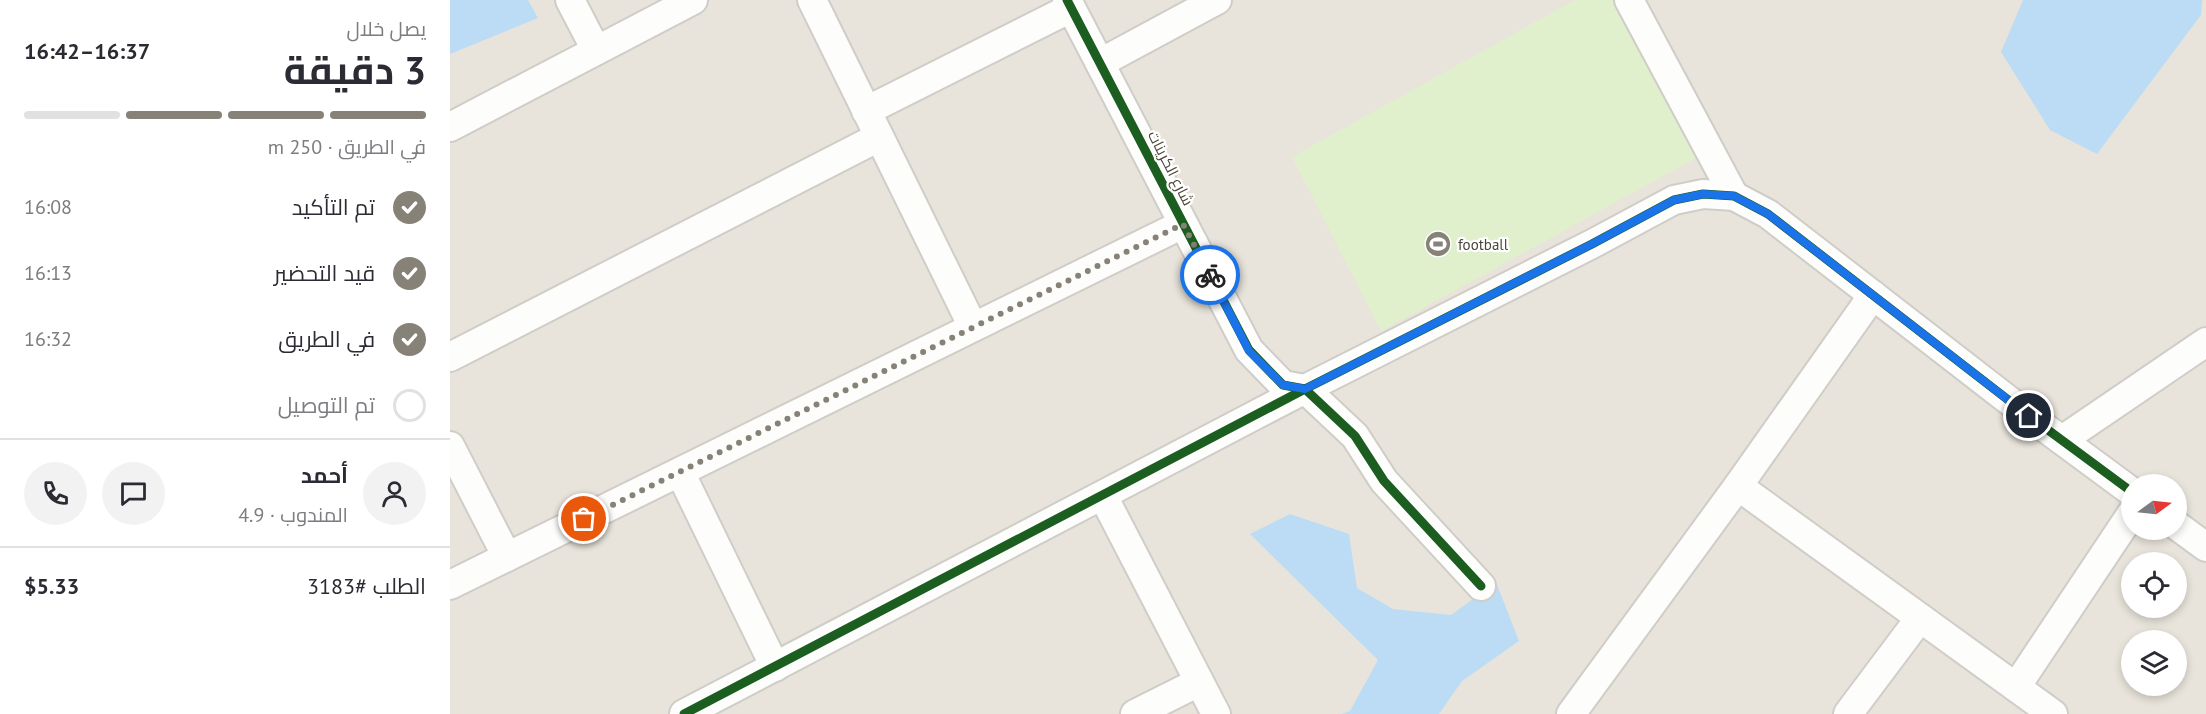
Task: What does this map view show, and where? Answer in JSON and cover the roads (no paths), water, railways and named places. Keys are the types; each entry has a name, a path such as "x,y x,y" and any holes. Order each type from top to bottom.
{"street":[{"path":"570,0 596,50"},
{"path":"450,127 693,0"},
{"path":"812,0 973,327"},
{"path":"1100,63 1217,0"},
{"path":"1629,0 1734,196"},
{"path":"866,111 1069,4"},
{"name":"شارع الکرينات","path":"1069,4 1249,351 1283,385 1305,389"},
{"path":"450,357 879,137"},
{"path":"684,714 1305,389 1674,200 1703,194 1734,196 1768,214 2121,484"},
{"path":"450,585 1183,224"},
{"path":"1571,714 1738,486 1873,295"},
{"path":"2062,440 2206,342"},
{"path":"1305,389 1355,436 1384,481 1481,586"},
{"path":"450,446 507,557"},
{"path":"680,472 775,667"},
{"path":"1738,486 2053,714"},
{"path":"1103,496 1216,714"},
{"path":"2016,687 2121,530"},
{"path":"2187,533 2206,547"},
{"path":"1848,714 1920,618"},
{"path":"1135,714 1200,682"}],"water":[{"path":"450,0 528,0 538,18 450,54"},
{"path":"2023,0 2202,0 2201,15 2097,154 2050,130 2001,52"},
{"path":"1290,514 1349,534 1357,588 1393,609 1451,615 1496,582 1519,641 1462,681 1439,714 1341,714 1350,711 1378,660 1250,534"}],"place":[{"name":"football","path":"1438,244"}]}
